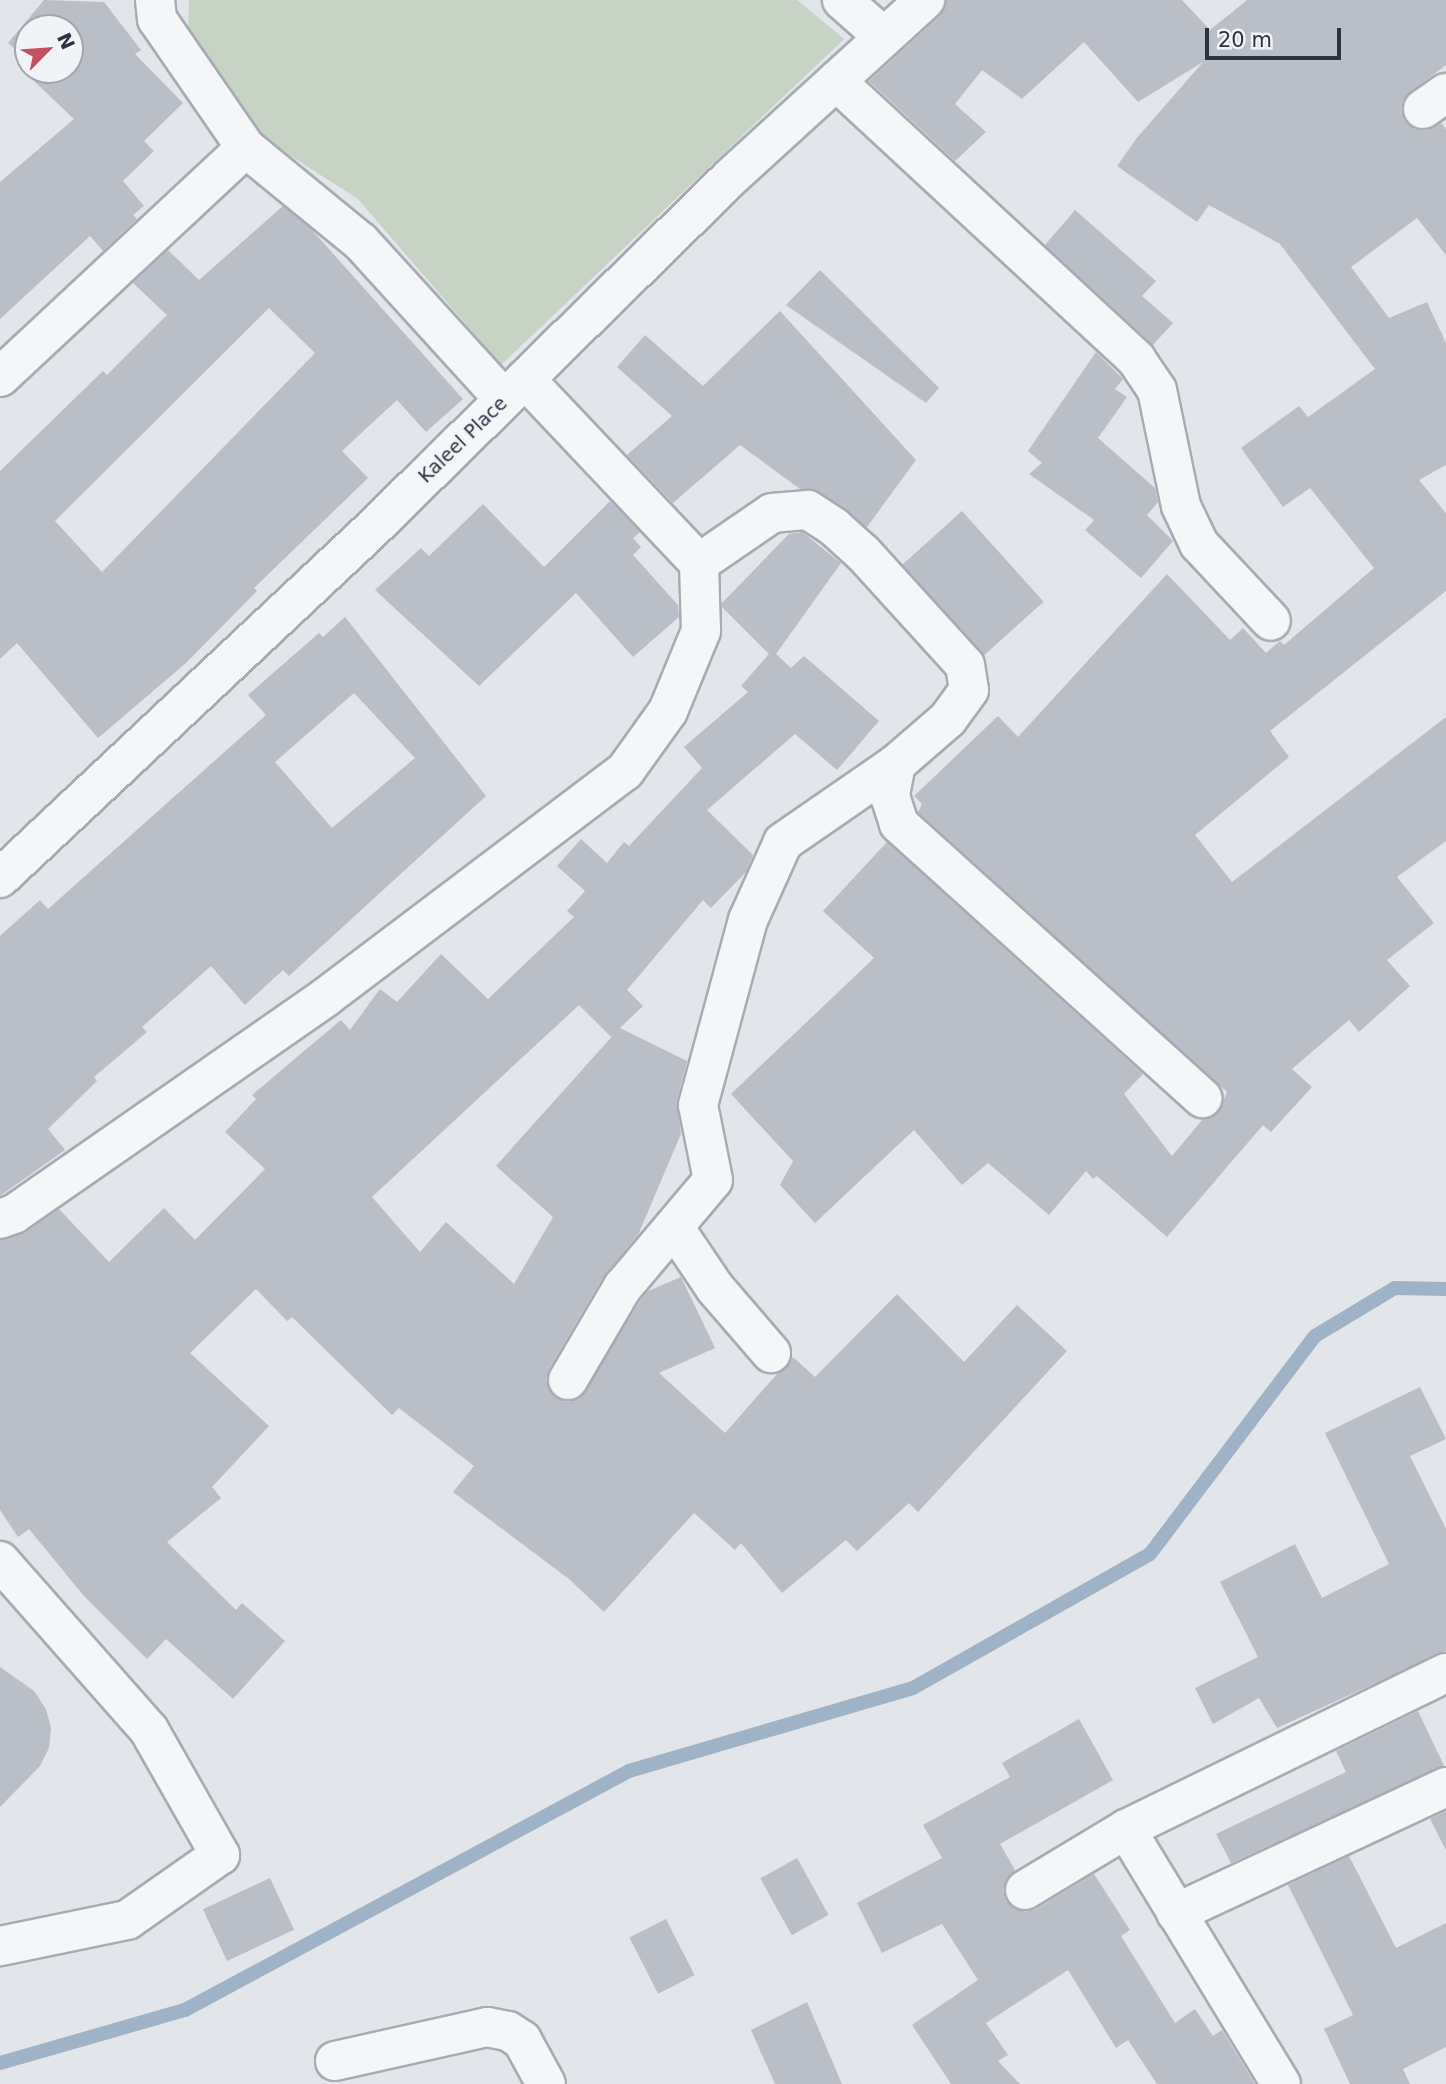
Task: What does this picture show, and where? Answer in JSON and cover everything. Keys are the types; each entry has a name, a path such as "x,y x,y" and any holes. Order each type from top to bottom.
{"street":[{"path":"0,1219 14,1214 326,997 625,771 668,711 701,631 699,563 361,242 246,148 157,19 155,0"},
{"path":"842,0 884,37"},
{"name":"Kaleel Place","path":"0,878 369,532 730,177 925,0"},
{"path":"836,81 1136,359 1157,390 1181,506 1199,544 1271,621"},
{"path":"0,377 246,148"},
{"path":"568,1380 622,1288 713,1180 698,1105 748,920 783,842 896,764 948,719 970,690 965,665 863,554 834,527 808,510 772,513 699,563"},
{"path":"896,764 890,796 898,824 1202,1098"},
{"path":"674,1227 715,1288 771,1353"},
{"path":"0,1561 149,1730 220,1855 127,1920 0,1946"},
{"path":"1025,1890 1126,1829 1446,1673"},
{"path":"1177,1913 1446,1787"},
{"path":"1126,1829 1281,2084"},
{"path":"335,2061 487,2027 509,2031 522,2040 546,2084"}],"green space":[{"path":"189,0 797,0 844,39 501,365 358,199 266,140 188,30"}],"building":[{"path":"44,0 104,2 141,50 135,54 183,103 144,141 154,151 123,181 144,206 133,215 137,219 103,251 90,236 0,319 0,182 74,119 37,84 84,84 84,14 32,14"},
{"path":"946,0 1182,0 1210,30 1247,0 1446,0 1446,65 1410,92 1403,100 1401,110 1405,121 1414,129 1426,131 1441,123 1446,129 1446,255 1417,218 1351,267 1389,318 1427,302 1446,343 1446,465 1419,480 1446,513 1446,591 1270,731 1289,757 1195,835 1232,882 1446,717 1446,841 1397,877 1434,923 1387,960 1410,986 1359,1032 1349,1020 1292,1069 1312,1087 1271,1132 1263,1125 1167,1237 1097,1176 1093,1179 1086,1171 1049,1215 988,1163 962,1185 914,1130 815,1223 780,1185 793,1161 731,1094 874,958 823,911 887,842 1143,1074 1124,1094 1172,1156 1203,1119 1219,1112 1227,1092 918,812 922,804 914,796 998,716 1018,737 1167,574 1230,640 1243,628 1266,653 1280,641 1284,645 1374,568 1310,488 1283,507 1241,448 1299,406 1308,417 1375,369 1280,244 1209,205 1197,222 1117,166 1136,139 1203,62 1138,102 1084,42 1022,99 982,70 955,104 986,132 955,161 869,81 940,16"},
{"path":"14,36 14,48 8,43"},
{"path":"283,206 311,229 463,399 426,432 397,400 342,451 368,478 254,588 257,591 186,663 98,738 17,643 0,659 0,471 103,371 107,375 167,315 133,283 168,250 199,280","holes":["269,308 315,353 102,572 55,521"]},
{"path":"1075,210 1156,281 1142,296 1173,323 1153,345 1045,245"},
{"path":"820,270 939,388 926,403 786,305"},
{"path":"780,311 916,460 867,527 820,492 800,489 740,445 673,503 627,455 672,416 617,367 645,335 703,386"},
{"path":"1096,352 1123,379 1115,389 1127,397 1098,438 1155,488 1158,502 1147,515 1173,541 1141,578 1085,530 1094,520 1029,474 1042,463 1028,451"},
{"path":"610,501 640,532 633,538 641,547 633,555 678,605 679,617 633,657 576,593 479,686 375,590 421,548 429,556 483,504 544,567"},
{"path":"962,511 1044,602 984,655 903,565"},
{"path":"802,532 841,563 776,654 791,668 804,656 879,721 837,770 795,734 707,810 753,855 746,872 711,908 703,900 627,990 643,1006 620,1028 687,1061 677,1100 681,1134 638,1235 603,1277 549,1369 546,1379 549,1390 556,1398 567,1402 579,1399 648,1291 681,1277 715,1348 659,1373 725,1433 778,1373 786,1369 793,1357 815,1377 897,1294 964,1362 1017,1305 1067,1351 918,1512 909,1503 857,1551 846,1540 782,1593 741,1543 735,1550 694,1513 604,1612 569,1579 453,1492 474,1466 399,1408 392,1415 292,1317 287,1321 256,1289 190,1353 269,1426 212,1487 221,1498 167,1542 236,1610 242,1603 285,1641 233,1699 166,1639 147,1659 84,1596 29,1529 18,1537 0,1510 0,1240 26,1232 59,1209 109,1262 164,1208 195,1240 265,1169 225,1132 256,1099 252,1095 341,1020 350,1030 380,989 397,1002 441,954 488,999 574,917 567,911 585,891 557,866 581,839 607,863 624,842 629,846 702,768 684,747 748,692 741,686 769,654 722,607 722,603 789,534","holes":["579,1005 611,1037 616,1032 496,1166 553,1217 514,1284 446,1222 420,1252 372,1197"]},
{"path":"345,617 486,796 289,976 283,970 245,1005 211,966 142,1027 147,1032 94,1077 97,1081 48,1129 65,1150 0,1196 0,936 40,900 48,909 266,715 248,695 319,633 323,637","holes":["354,693 415,758 332,828 275,762"]},
{"path":"1420,1387 1446,1439 1410,1456 1446,1529 1446,1651 1277,1728 1259,1698 1213,1724 1195,1688 1258,1657 1220,1582 1295,1544 1322,1598 1389,1564 1325,1433"},
{"path":"0,1667 34,1691 46,1709 51,1728 49,1748 40,1766 0,1807"},
{"path":"1418,1711 1444,1766 1231,1863 1216,1834 1346,1772 1336,1751"},
{"path":"1079,1719 1113,1780 1000,1844 1015,1870 1006,1880 1003,1890 1006,1901 1015,1909 1026,1912 1036,1909 1094,1874 1130,1930 1121,1936 1175,2023 1195,2009 1213,2036 1222,2030 1255,2084 1157,2084 1128,2040 1116,2048 1068,1970 986,2023 1008,2055 998,2061 1020,2084 951,2084 912,2025 978,1980 942,1924 882,1953 857,1903 942,1858 923,1825 1010,1777 1002,1763"},
{"path":"1446,1811 1446,1850 1430,1819"},
{"path":"1349,1856 1396,1948 1446,1923 1446,2047 1403,2069 1410,2084 1350,2084 1324,2029 1353,2015 1288,1885"},
{"path":"797,1858 829,1915 792,1935 760,1878"},
{"path":"270,1878 294,1930 227,1961 203,1909"},
{"path":"666,1919 695,1975 658,1994 629,1938"},
{"path":"807,2002 842,2084 775,2084 751,2030"}],"waterway":[{"path":"0,2063 185,2010 629,1771 913,1688 1150,1554 1315,1336 1395,1288 1446,1289"}]}
